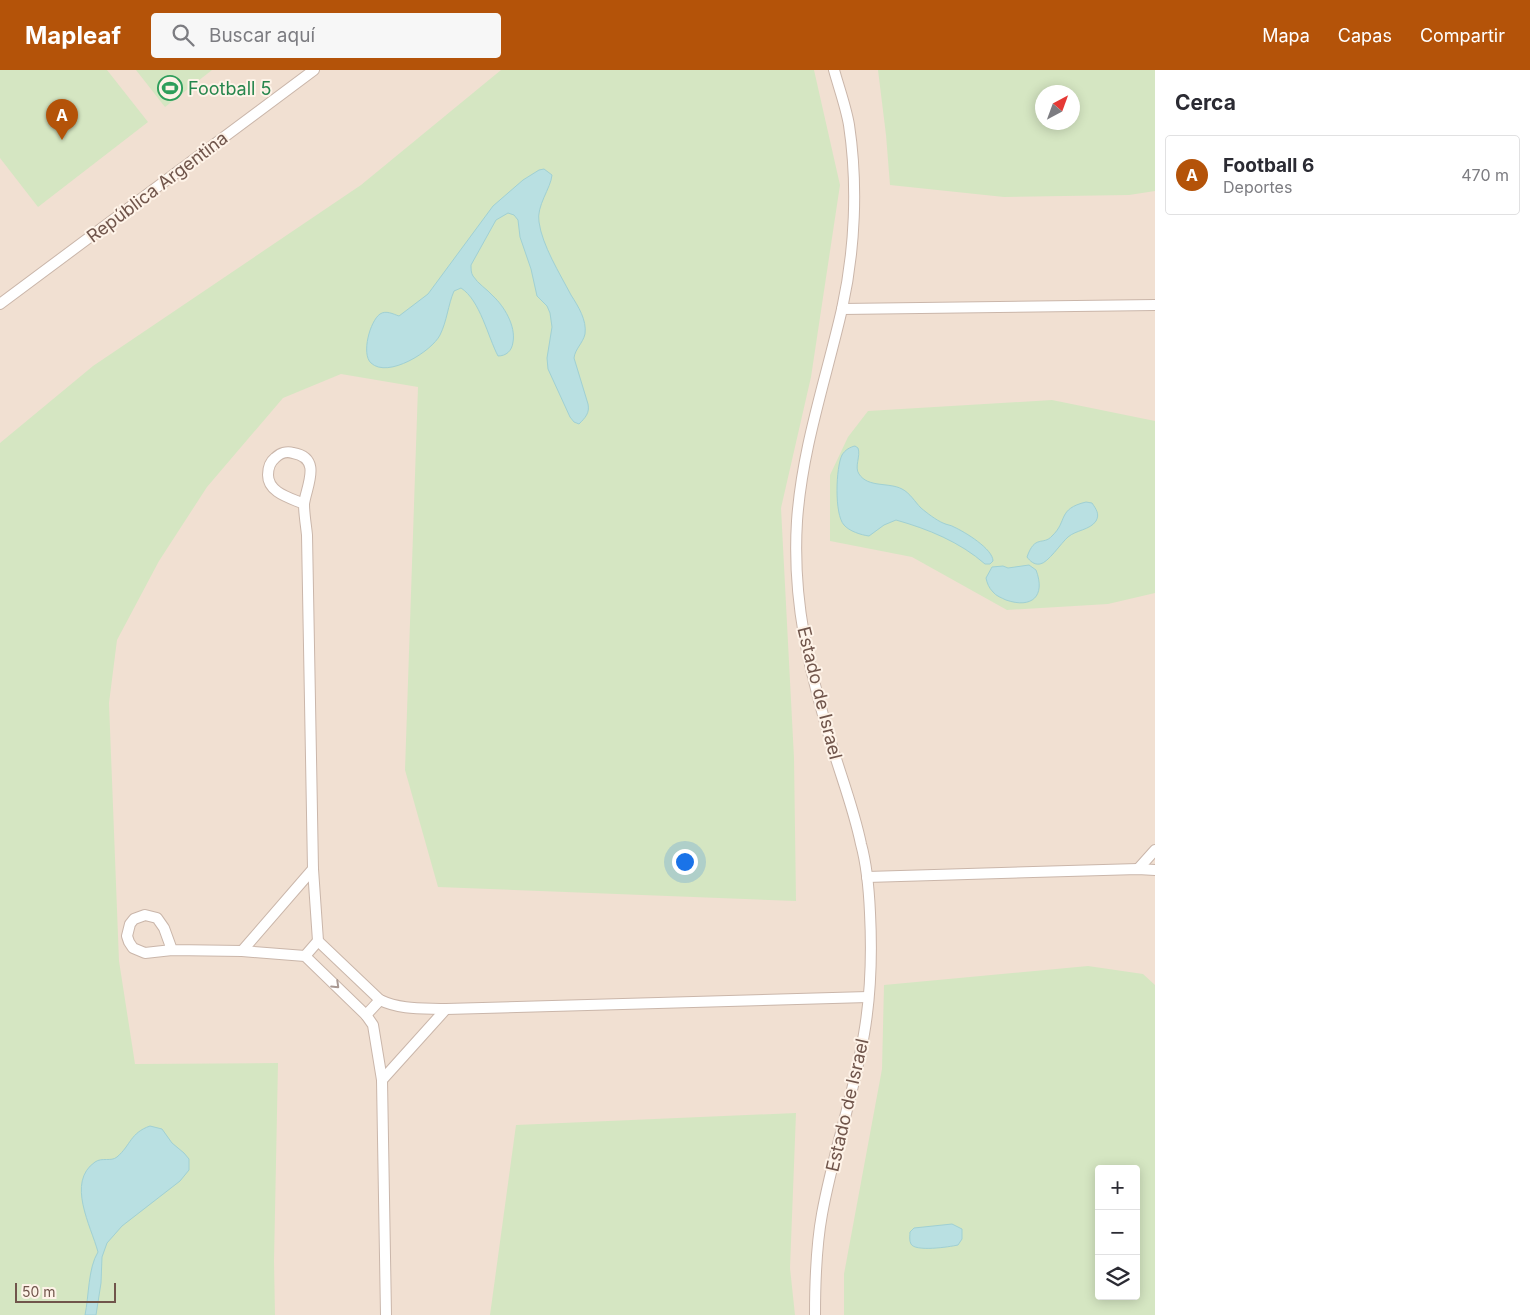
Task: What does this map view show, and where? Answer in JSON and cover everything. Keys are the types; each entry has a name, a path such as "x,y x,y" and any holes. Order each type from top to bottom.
{"street":[{"name":"República Argentina","path":"0,304 314,70"},
{"name":"Estado de Israel","path":"815,1315 816,1263 821,1221 865,1031 871,959 867,877 862,844 832,747 810,666 799,610 797,579 797,520 800,492 817,407 842,309 850,260 854,197 849,124 834,70"},
{"path":"842,309 1155,305"},
{"path":"304,504 276,491 271,486 268,479 268,471 274,458 280,454 287,452 300,455 309,465 311,478 304,504 308,535 313,870 318,941 380,1000 392,1006 446,1009 868,997"},
{"path":"1138,868 1155,850"},
{"path":"867,877 1138,868 1155,870"},
{"path":"242,951 313,870"},
{"path":"172,950 164,928 156,918 145,915 140,916 130,924 127,936 133,948 139,952 172,950 242,951 305,956 366,1015 373,1026 382,1080 386,1315"},
{"path":"305,956 318,941"},
{"path":"366,1015 380,1000"},
{"path":"382,1080 446,1009"}],"shaded area":[{"path":"0,70 1155,70 1155,1315 0,1315"}],"green space":[{"path":"0,70 107,70 148,122 38,207 0,158"},
{"name":"Football 5","path":"136,70 212,70 165,107"},
{"path":"501,70 814,70 840,185 811,377 781,508 794,758 796,901 438,887 405,770 418,387 341,374 283,398 207,487 159,561 117,640 109,703 119,961 135,1064 278,1063 274,1261 275,1315 0,1315 0,443 93,366 361,185"},
{"path":"878,70 1155,70 1155,191 1129,195 1004,197 890,185"},
{"path":"1052,400 1155,421 1155,593 1108,604 1007,610 912,557 830,541 830,475 848,437 868,411"},
{"path":"1088,966 1143,974 1155,985 1155,1315 844,1315 844,1274 882,1069 884,985"},
{"path":"796,1113 790,1268 795,1315 490,1315 516,1125"}],"water":[{"path":"544,169 552,175 540,210 539,222 541,231 552,259 579,308 585,324 585,334 574,358 588,404 588,413 583,420 579,424 570,417 548,369 547,358 552,327 550,313 547,306 537,296 531,269 520,237 518,220 514,215 508,213 496,220 471,265 472,274 475,279 497,300 511,323 513,336 512,345 508,352 498,356 478,310 468,294 461,288 454,291 440,335 428,348 409,361 388,368 379,367 371,363 368,359 367,345 370,330 376,318 385,312 399,316 428,294 493,206 523,180"},
{"path":"855,446 859,451 858,471 863,478 873,483 897,487 905,491 921,508 940,522 959,529 978,541 992,556 993,561 990,564 985,564 965,549 943,537 896,520 884,525 869,536 862,535 846,527 841,519 837,501 838,469 843,453"},
{"path":"1086,502 1092,503 1097,512 1096,521 1087,528 1068,537 1051,557 1043,563 1036,564 1029,560 1027,557 1033,545 1049,539 1057,531 1071,508"},
{"path":"1029,565 1036,570 1039,579 1038,593 1030,601 1023,603 1006,600 996,595 989,587 986,578 992,567 1003,566 1008,568"},
{"path":"150,1126 162,1129 172,1143 184,1153 189,1159 189,1170 180,1181 122,1226 107,1243 102,1257 101,1283 96,1315 85,1315 92,1266 98,1252 83,1205 82,1181 87,1171 95,1162 117,1157 138,1132"},
{"path":"952,1224 962,1229 962,1239 958,1245 940,1248 919,1248 910,1243 910,1232 914,1228"}],"place":[{"name":"Football 5","path":"170,88"},
{"name":"Football 6","path":"62,140"}]}
